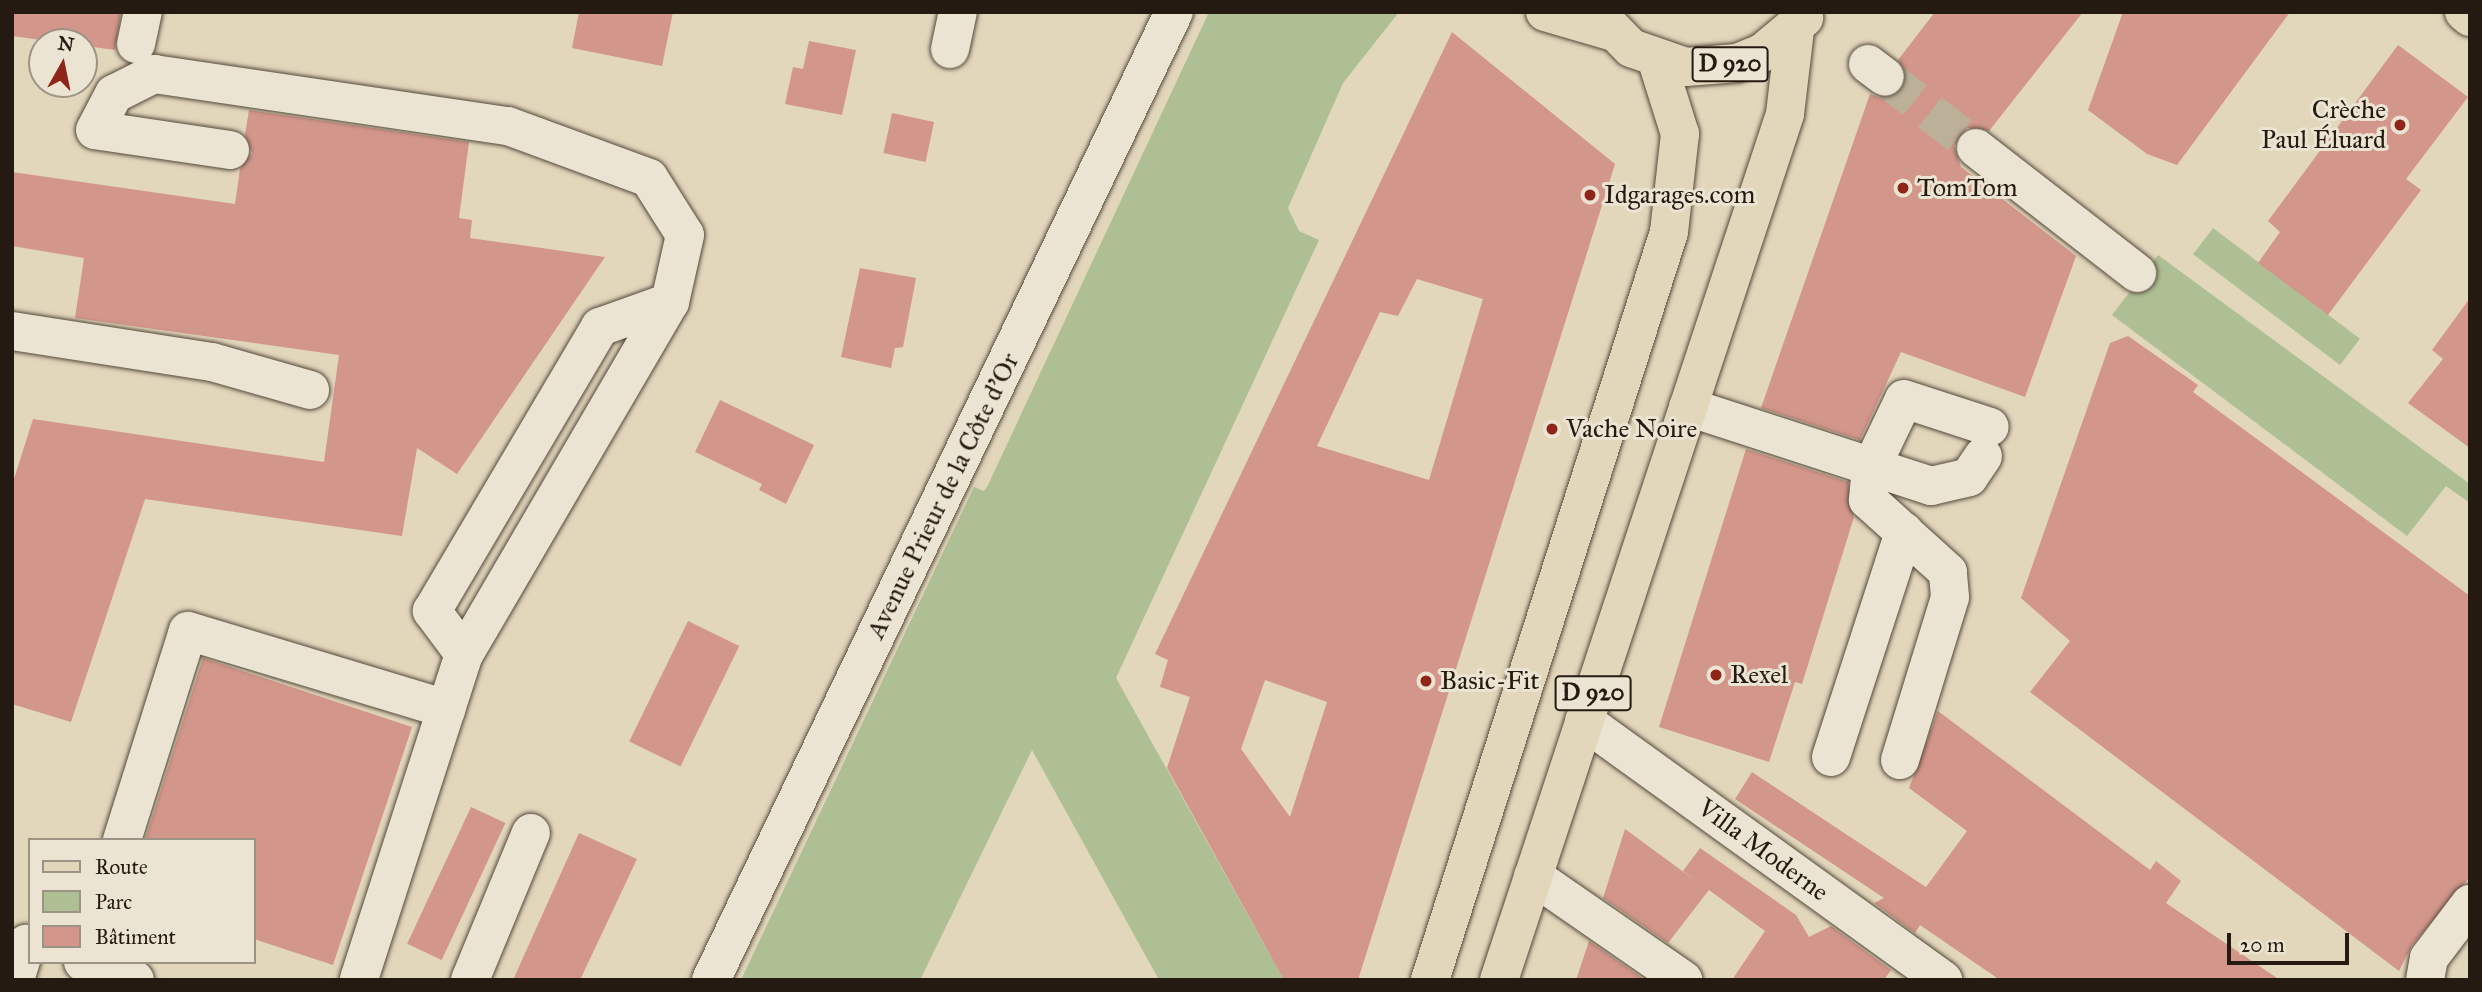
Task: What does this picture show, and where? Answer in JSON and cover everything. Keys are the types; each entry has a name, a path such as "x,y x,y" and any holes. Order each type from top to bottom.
{"main road":[{"path":"1545,12 1603,22"},
{"path":"2464,12 2470,17"},
{"name":"D 920","path":"1603,22 1657,61 1686,67 1737,63 1792,18"},
{"name":"D 920","path":"1499,980 1784,114 1792,18"},
{"name":"D 920","path":"1430,980 1669,232 1681,134 1657,61"}],"street":[{"path":"950,49 958,12"},
{"name":"Avenue Prieur de la Côte d'Or","path":"711,980 1174,12"},
{"path":"230,149 95,130 114,94 154,74 508,126 649,178 685,235 670,302 464,654 359,980"},
{"path":"1976,148 2137,273"},
{"path":"12,331 212,362 310,390"},
{"path":"1688,407 1871,468 1931,486 1969,477 1986,441 1904,399 1871,468 1868,500 1948,572 1950,597 1900,760"},
{"path":"1831,757 1904,532"},
{"path":"123,838 188,631 447,709"},
{"name":"Villa Moderne","path":"1584,721 1943,980"},
{"path":"470,980 530,833"},
{"path":"1533,876 1683,980"},
{"path":"2425,980 2429,958 2470,904"},
{"path":"15,980 23,943"},
{"path":"89,964 135,980"}],"green space":[{"path":"1209,12 1399,12 1343,83 1288,208 1299,231 1319,240 1116,678 1284,980 1159,980 1032,750 920,980 741,980 974,487 984,491 988,485"},
{"path":"2213,228 2360,339 2340,365 2193,254"},
{"path":"2158,255 2470,484 2470,503 2446,486 2407,536 2112,315"}],"building":[{"path":"12,12 121,12 115,50 98,48 98,28 28,28 28,38 12,36"},
{"path":"579,12 673,12 662,66 572,48"},
{"path":"1935,12 2083,12 1989,131 1967,128 1954,146 1961,167 2076,256 2025,397 1901,352 1860,440 1761,408 1870,94 1883,99 1902,91 1907,79 1898,60"},
{"path":"2123,12 2290,12 2177,165 2147,154 2088,110"},
{"path":"1452,32 1615,164 1358,980 1284,980 1167,768 1190,697 1160,687 1168,660 1155,654","holes":["1417,279 1483,299 1429,480 1317,446 1380,312 1398,316","1265,680 1327,702 1290,817 1241,749"]},
{"path":"809,41 856,50 842,115 785,104 793,67 803,69"},
{"path":"2398,45 2468,97 2406,179 2421,190 2328,315 2258,263 2280,232 2268,221"},
{"path":"249,110 469,142 459,218 472,220 470,238 605,257 457,474 417,448 402,536 145,499 71,722 12,704 12,485 33,419 324,462 339,355 75,318 84,258 12,246 12,172 235,204 240,169 252,153 245,135"},
{"path":"892,113 934,122 926,162 883,153"},
{"path":"860,268 916,278 903,347 895,348 891,368 841,357"},
{"path":"2470,298 2470,448 2408,403 2443,359 2432,350"},
{"path":"2128,336 2198,385 2193,392 2470,596 2470,877 2412,945 2399,971 2030,692 2070,641 2021,598 2110,343"},
{"path":"720,400 814,445 786,504 759,490 762,484 695,452"},
{"path":"1746,449 1848,482 1854,517 1802,684 1795,682 1769,762 1659,727"},
{"path":"688,621 739,646 680,766 629,741"},
{"path":"203,658 412,727 333,965 256,940 256,838 146,838"},
{"path":"1938,711 2150,870 2156,861 2181,881 2166,903 2280,980 2000,980 1920,925 1915,933 1874,903 1884,898 1735,799 1752,772 1926,887 1967,831 1909,788"},
{"path":"471,807 505,823 442,960 407,944"},
{"path":"1625,829 1700,884 1683,871 1700,848 1796,915 1809,937 1831,926 1891,970 1884,980 1732,980 1765,931 1709,890 1668,943 1603,898"},
{"path":"579,833 637,859 580,980 513,980"},
{"path":"1589,941 1642,978 1576,980"}],"tunnel":[{"path":"1885,77 1976,148"}],"place":[{"name":"Crèche Paul Éluard","path":"2400,125"},
{"name":"TomTom","path":"1903,188"},
{"name":"Idgarages.com","path":"1590,195"},
{"name":"Vache Noire","path":"1552,429"},
{"name":"Rexel","path":"1716,675"},
{"name":"Basic-Fit","path":"1426,681"}]}
